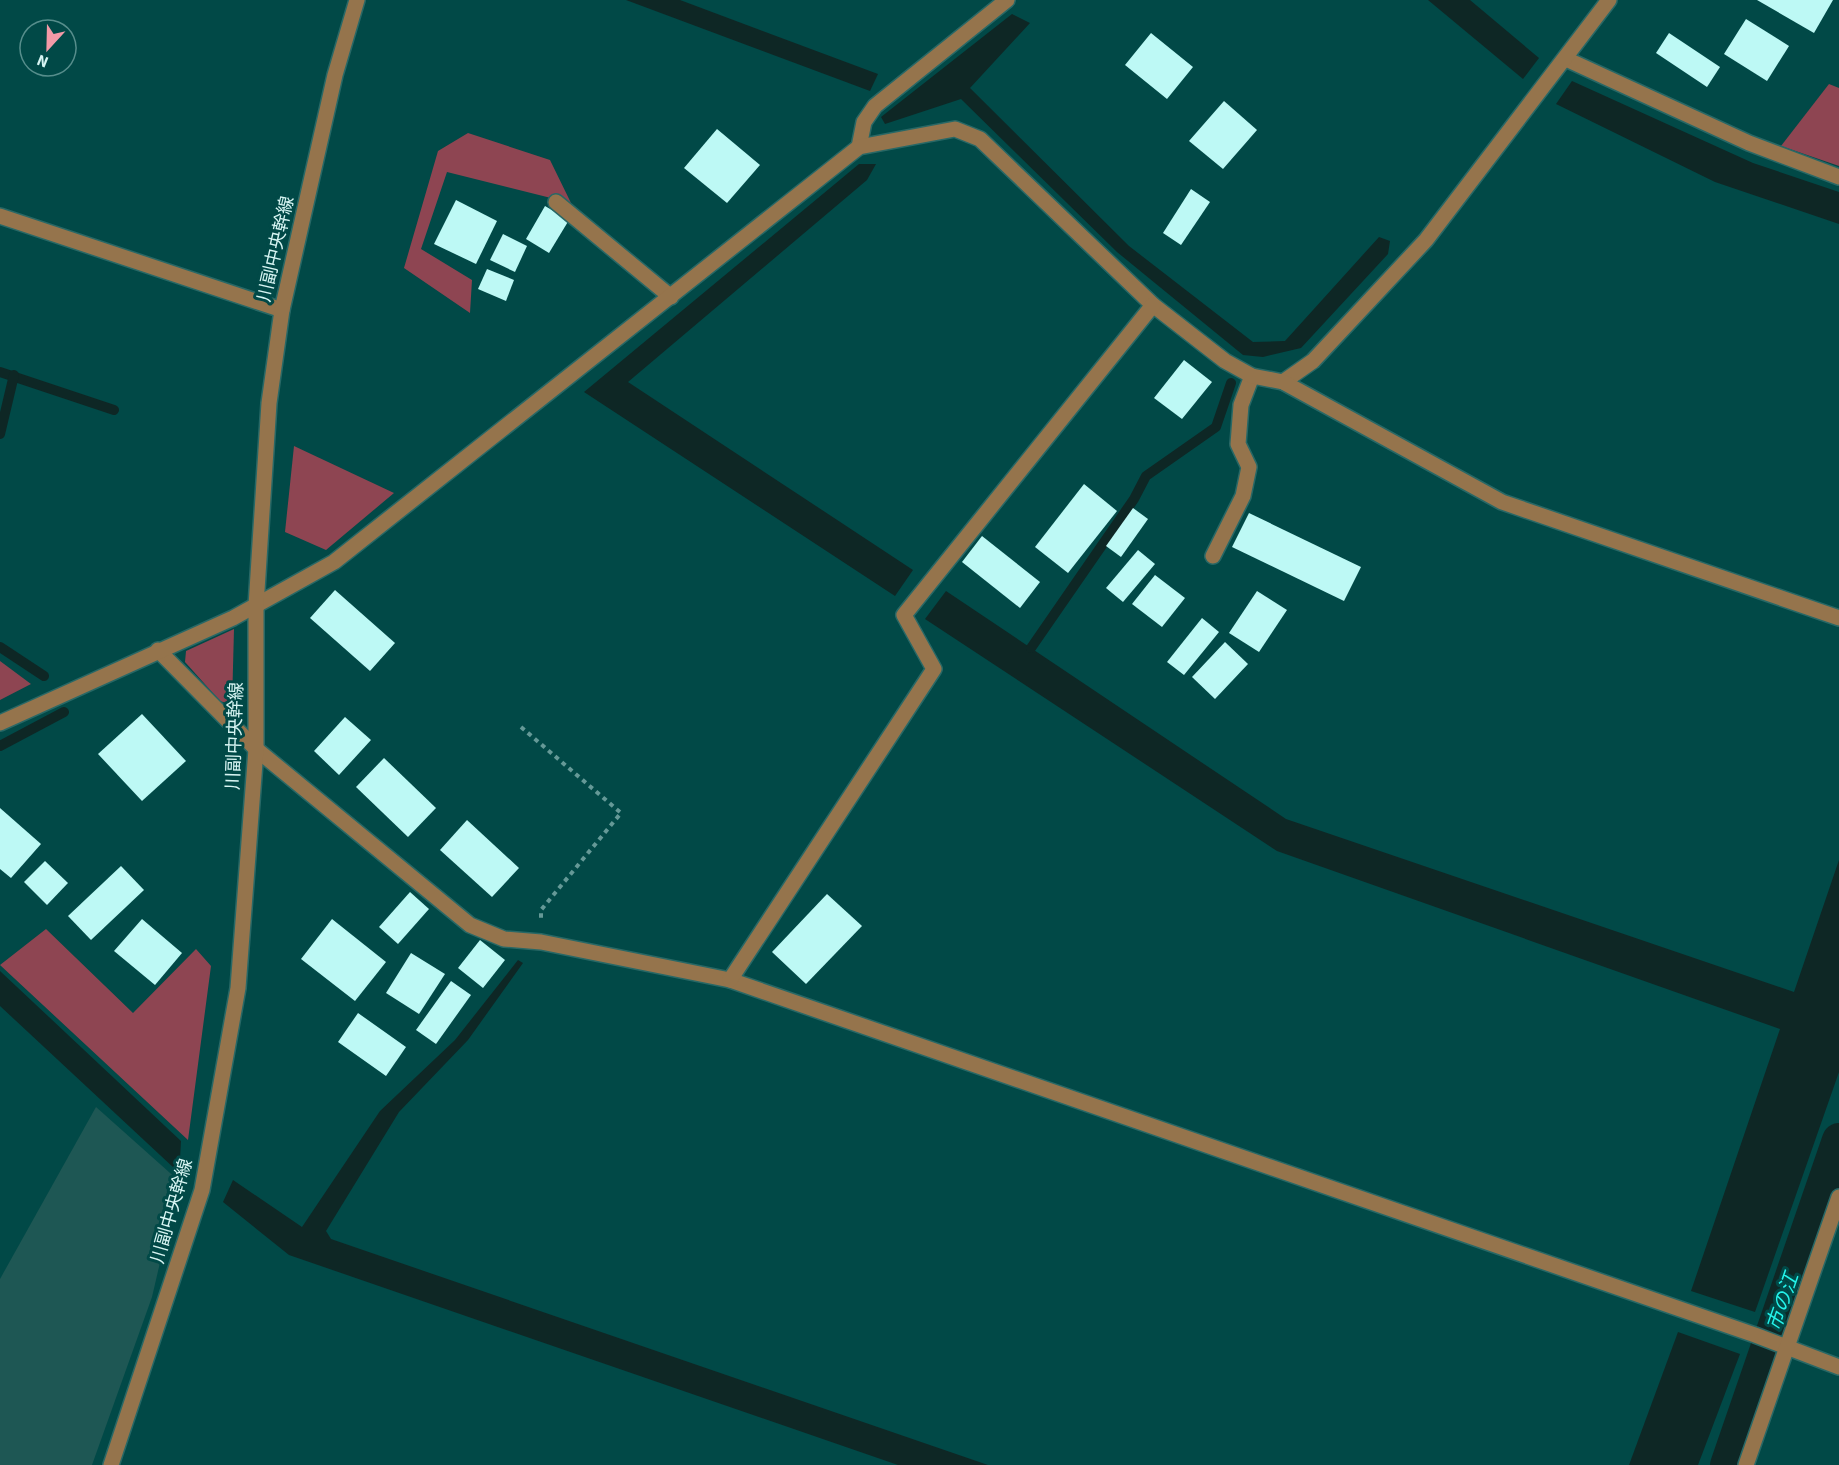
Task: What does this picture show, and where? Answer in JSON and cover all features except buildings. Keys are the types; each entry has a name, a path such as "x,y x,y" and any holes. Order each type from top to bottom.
{"street":[{"name":"川副中央幹線","path":"111,1465 202,1190 238,988 256,749 256,606 269,403 282,310 335,75 357,0"},
{"path":"859,147 864,122 875,106 1007,0"},
{"path":"1283,382 1313,361 1426,240 1566,60 1609,0"},
{"path":"1566,60 1749,143 1839,177"},
{"path":"0,723 256,606 334,562 859,147 956,129 980,139 1153,305 1225,361 1252,376 1283,382 1503,502 1839,618"},
{"path":"556,202 670,297"},
{"path":"0,216 282,310"},
{"path":"730,980 934,669 904,615 1153,305"},
{"path":"1213,556 1243,496 1249,467 1238,444 1241,405 1252,376"},
{"path":"158,650 256,749 470,925 504,939 541,942 730,980 1755,1335 1839,1367"},
{"path":"1746,1465 1839,1197"}],"path":[{"path":"521,727 621,813 541,910 541,942"}],"shaded area":[{"path":"626,0 680,0 878,74 870,91"},
{"path":"1428,0 1470,0 1539,58 1523,79"},
{"path":"1012,14 1030,23 970,88 1129,246 1253,342 1285,341 1379,237 1390,241 1388,254 1301,348 1263,357 1243,355 1117,252 961,99 885,124 881,117"},
{"path":"1572,81 1753,163 1839,192 1839,224 1715,182 1556,104"},
{"path":"1829,84 1839,88 1839,166 1781,146"},
{"path":"468,133 550,160 571,203 447,172 421,249 472,280 470,313 404,268 438,151"},
{"path":"859,164 876,164 867,180 628,382 913,570 895,596 584,392"},
{"path":"294,446 394,493 326,550 285,532"},
{"path":"946,591 1286,819 1794,992 1839,860 1839,1072 1755,1312 1691,1291 1780,1029 1277,851 925,619"},
{"path":"234,629 232,705 220,701 185,662 186,651"},
{"path":"0,661 31,684 0,700"},
{"path":"46,929 133,1013 196,949 211,966 188,1140 0,965"},
{"path":"518,960 523,963 468,1040 399,1112 326,1231 331,1239 988,1465 898,1465 289,1255 223,1202 233,1180 302,1227 380,1111 455,1040"},
{"path":"0,971 181,1141 180,1159 175,1169 0,1006"},
{"path":"96,1107 179,1181 152,1297 92,1465 0,1465 0,1279"},
{"path":"1678,1332 1740,1354 1698,1465 1629,1465"}],"waterway":[{"path":"0,372 114,410"},
{"path":"0,434 14,375"},
{"path":"1031,648 1134,499 1146,476 1216,427 1231,383"},
{"path":"0,647 44,676"},
{"path":"0,746 64,712"},
{"name":"市の江","path":"1727,1465 1839,1140"}]}
